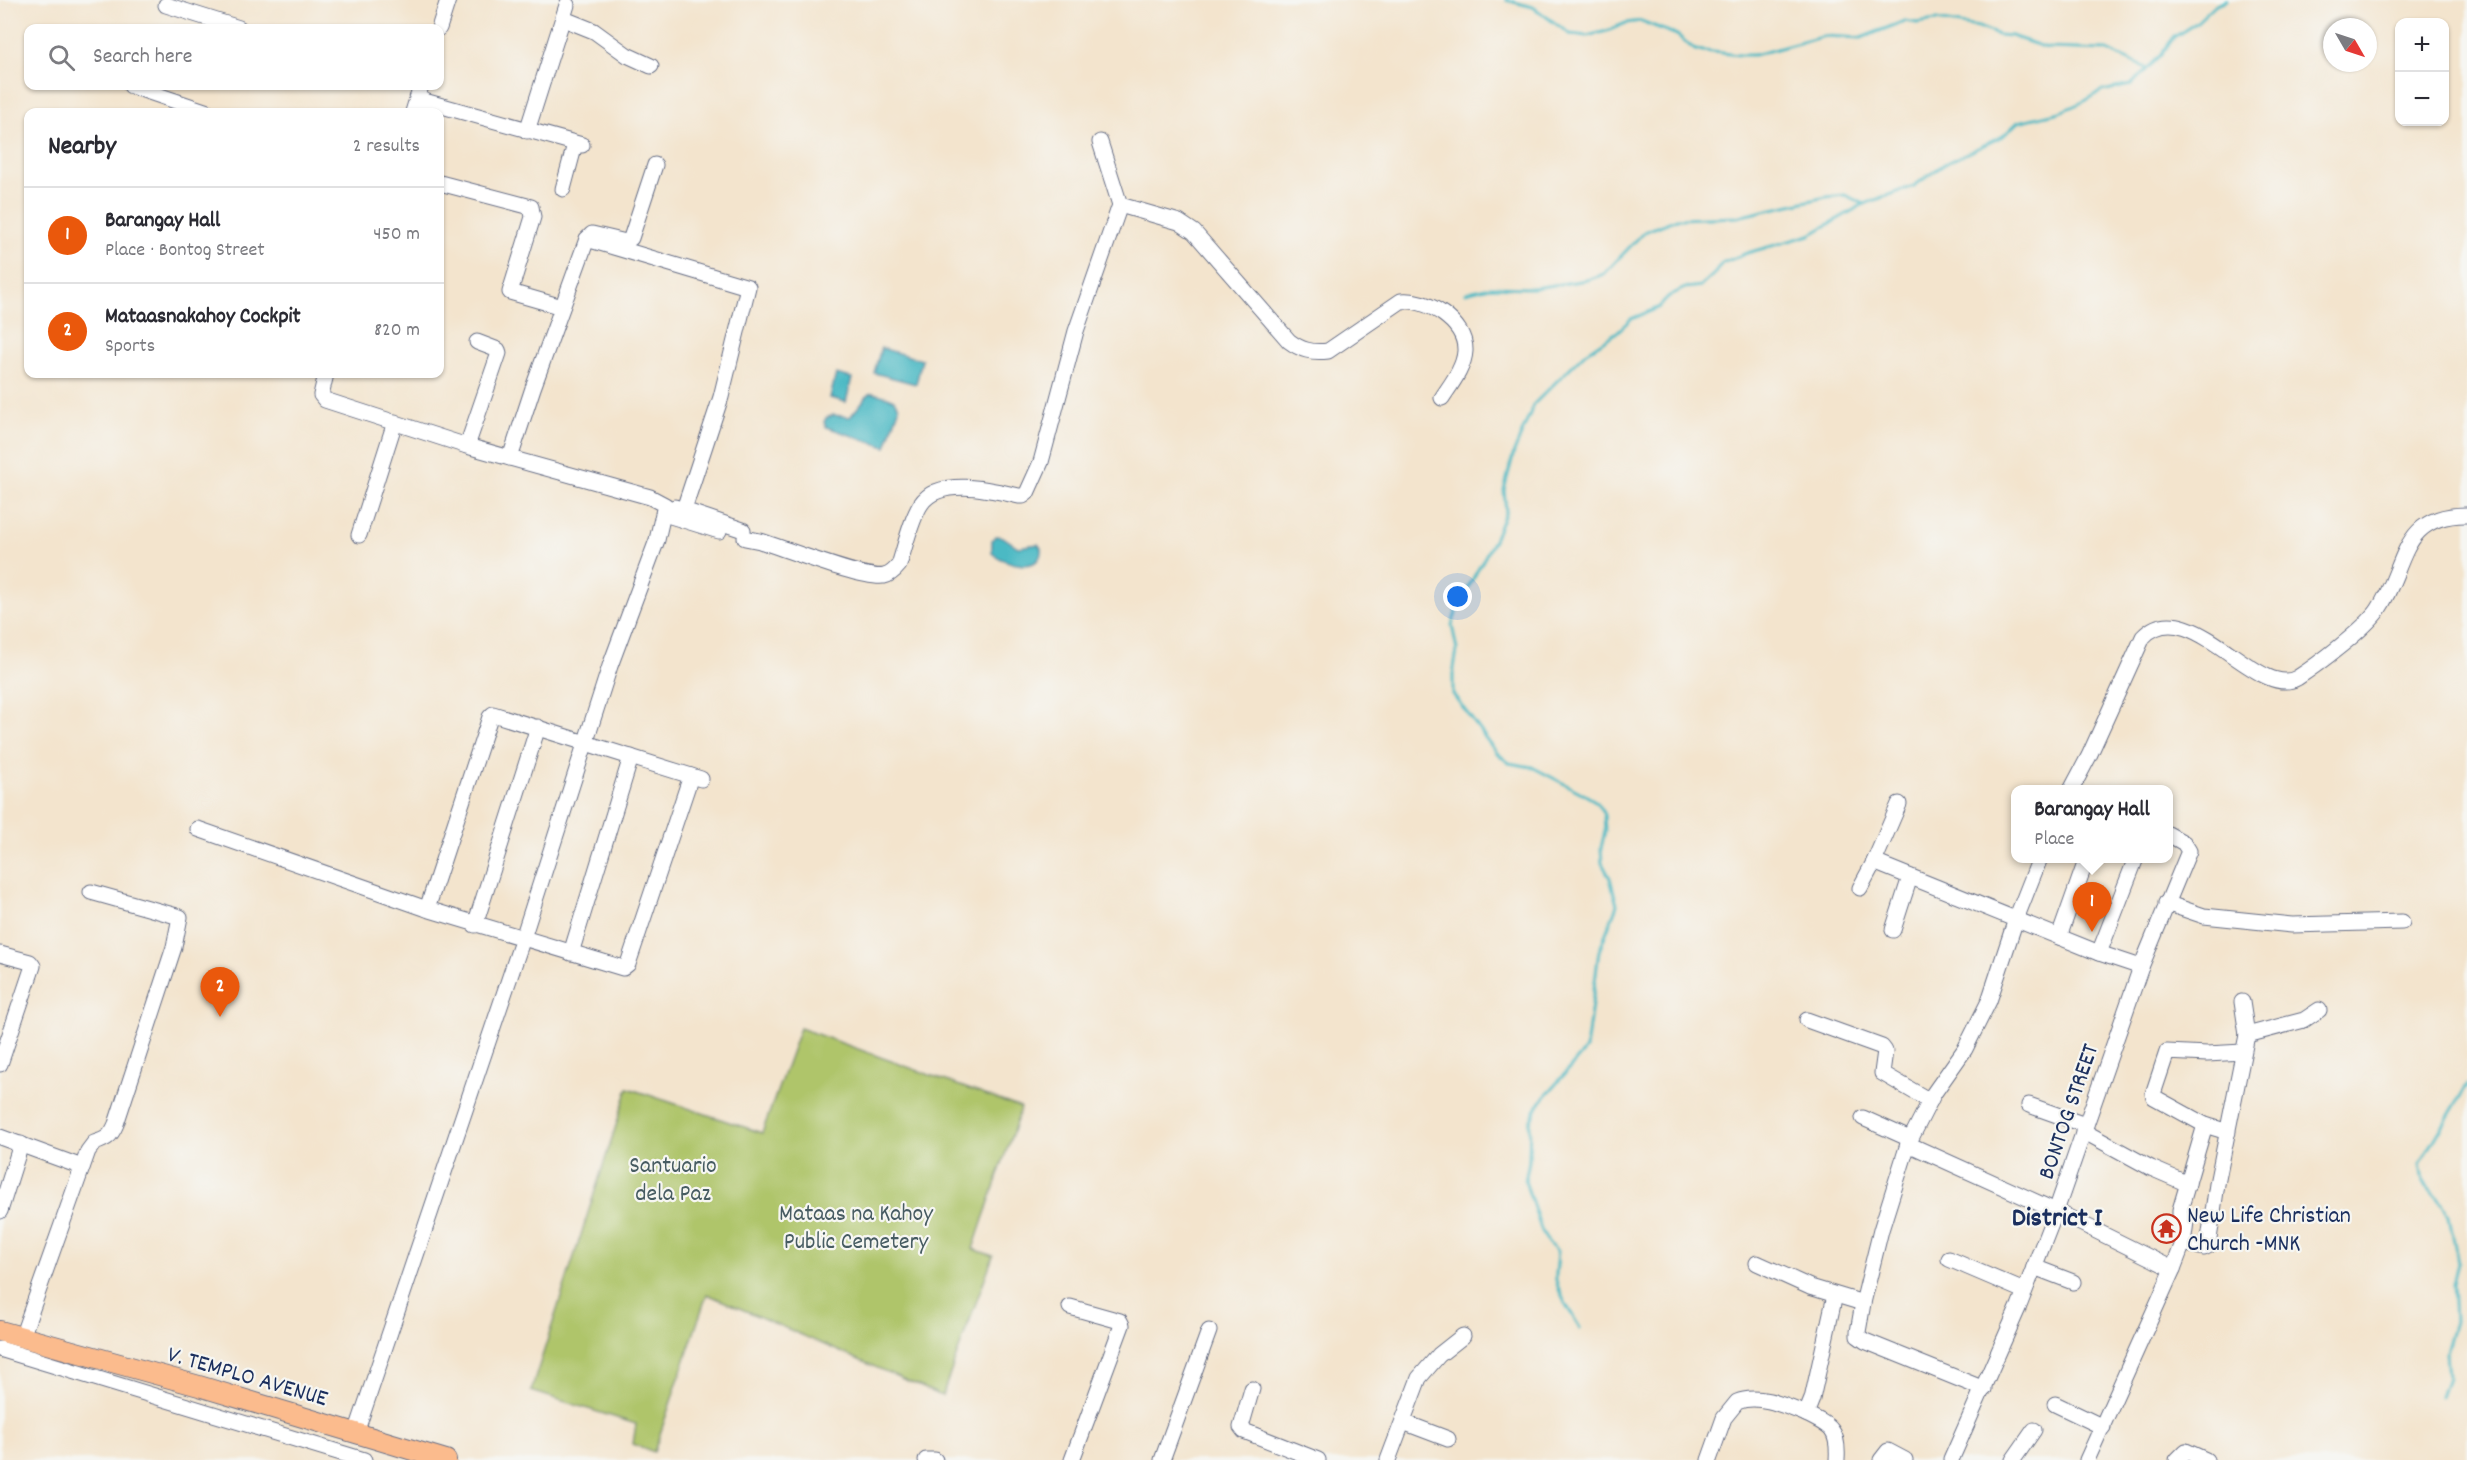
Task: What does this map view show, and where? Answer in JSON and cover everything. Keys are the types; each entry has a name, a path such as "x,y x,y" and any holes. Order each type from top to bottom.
{"main road":[{"name":"V. TEMPLO AVENUE","path":"0,1331 446,1460"}],"street":[{"path":"440,24 448,0"},
{"path":"166,5 226,24"},
{"path":"527,131 566,12 627,55 651,66"},
{"path":"143,90 196,108"},
{"path":"417,94 527,131 579,144 563,189"},
{"path":"665,510 684,508 760,541 861,573 884,576 899,566 920,505 927,496 955,487 985,489 1018,496 1027,493 1041,462 1066,362 1096,268 1120,205 1100,142"},
{"path":"510,458 586,239 592,234 626,242 631,238 655,165"},
{"path":"444,184 531,207 533,217 510,292 562,308"},
{"path":"1120,205 1179,222 1194,232 1289,341 1298,348 1316,352 1328,351 1401,301 1414,300 1443,314 1461,332 1465,352 1458,373 1442,398"},
{"path":"586,239 748,286 721,397 684,508"},
{"path":"467,447 499,353 498,350 477,342"},
{"path":"325,378 321,395 325,400 467,447 650,497 665,510 744,534"},
{"path":"359,535 394,422"},
{"path":"356,1433 523,938 585,743 665,510"},
{"path":"2073,785 2089,756 2143,637 2149,630 2167,624 2189,629 2272,681 2293,680 2320,662 2377,611 2388,592 2406,547 2416,532 2434,520 2453,515 2467,515"},
{"path":"198,829 427,909 475,925 623,968 628,964 696,777 497,714 490,717 427,909"},
{"path":"475,925 538,728"},
{"path":"571,953 631,757"},
{"path":"1860,888 1899,804"},
{"name":"BONTOG STREET","path":"1951,1460 2025,1291 2056,1211 2141,968 2189,851 2184,843 2173,836"},
{"path":"1874,862 2141,968"},
{"path":"1984,1389 1860,1338 1858,1332 1863,1303 1889,1203 1909,1142 1930,1101 1965,1048 1989,1001 2016,919 2038,863"},
{"path":"2059,937 2085,863"},
{"path":"2099,953 2134,863"},
{"path":"1893,930 1910,877"},
{"path":"28,1339 90,1147 108,1137 117,1124 174,947 180,917 91,891"},
{"path":"2166,903 2204,915 2292,925 2402,922"},
{"path":"0,954 33,966 0,1064"},
{"path":"2183,1243 2204,1248 2208,1246 2217,1184 2247,1035 2242,1002"},
{"path":"2247,1035 2304,1020 2319,1010"},
{"path":"1807,1020 1882,1047 1885,1051 1882,1073 1930,1101"},
{"path":"2228,1132 2205,1125 2153,1096 2168,1052 2207,1054 2242,1052"},
{"path":"2030,1105 2084,1128 2151,1168 2188,1184"},
{"path":"1863,1118 2173,1269"},
{"path":"2087,1460 2183,1243 2186,1222 2180,1213 2205,1125"},
{"path":"0,1137 82,1167"},
{"path":"0,1210 21,1143"},
{"path":"1948,1259 2025,1291"},
{"path":"1757,1263 1778,1275 1863,1303"},
{"path":"2034,1267 2073,1282"},
{"path":"1806,1414 1812,1399 1835,1295"},
{"path":"1070,1307 1120,1321 1122,1325 1072,1460"},
{"path":"1162,1460 1209,1331"},
{"path":"1388,1460 1419,1378 1439,1355 1463,1336"},
{"path":"0,1349 364,1460"},
{"path":"1252,1389 1241,1426 1244,1431 1318,1460"},
{"path":"1710,1460 1724,1418 1737,1402 1756,1399 1782,1405 1827,1424 1834,1431 1838,1451 1837,1460"},
{"path":"2055,1404 2103,1427"},
{"path":"1403,1422 1448,1439"},
{"path":"2013,1460 2034,1430"},
{"path":"1881,1460 1889,1451 1905,1460"},
{"path":"2177,1460 2186,1451 2206,1460"},
{"path":"926,1460 935,1460"}],"green space":[{"name":"Mataas na Kahoy Public Cemetery","path":"800,1028 1021,1108 973,1249 993,1256 942,1396 707,1294 654,1452 633,1444 636,1424 531,1391 628,1088 762,1133"}],"water":[{"path":"881,348 922,360 916,384 874,373"},
{"path":"836,374 852,378 846,402 830,398"},
{"path":"869,394 893,399 899,409 886,447 826,427 824,422 826,418 833,415 850,417"},
{"path":"996,536 1003,537 1018,547 1038,544 1041,548 1040,556 1036,562 1030,564 1022,565 1005,561 992,553 992,540"}],"waterway":[{"path":"1506,0 1533,7 1570,34 1587,36 1626,23 1641,21 1677,35 1695,50 1739,55 1754,55 1825,36 1861,38 1905,21 1917,23 1936,20 1978,27 1998,35 2011,36 2047,48 2107,50 2146,68"},
{"path":"1465,293 1490,287 1534,288 1587,280 1604,274 1644,232 1677,219 1737,217 1826,197 1845,195 1864,204 1914,186 1946,163 2003,136 2018,122 2060,112 2102,91 2131,85 2160,56 2174,37 2196,23 2216,4 2227,0"},
{"path":"1580,1328 1558,1286 1556,1280 1557,1251 1548,1243 1541,1229 1525,1181 1529,1161 1530,1122 1538,1105 1586,1049 1599,951 1617,905 1610,878 1602,863 1604,815 1597,802 1580,792 1532,767 1509,763 1496,752 1453,694 1453,674 1457,650 1452,625 1459,604 1493,542 1506,511 1504,490 1514,452 1534,404 1585,353 1617,332 1631,319 1658,308 1671,295 1685,288 1701,286 1722,263 1747,253 1810,235 1864,204"},
{"path":"2441,1397 2448,1377 2446,1352 2455,1321 2453,1284 2458,1262 2449,1216 2443,1205 2423,1182 2420,1164 2467,1085"}],"place":[{"name":"Barangay Hall","path":"2092,932"},
{"name":"Mataasnakahoy Cockpit","path":"220,1017"},
{"name":"New Life Christian Church -MNK","path":"2166,1228"}],"district":[{"name":"District I","path":"2057,1216"}],"park label":[{"name":"Santuario dela Paz","path":"673,1178"}]}
